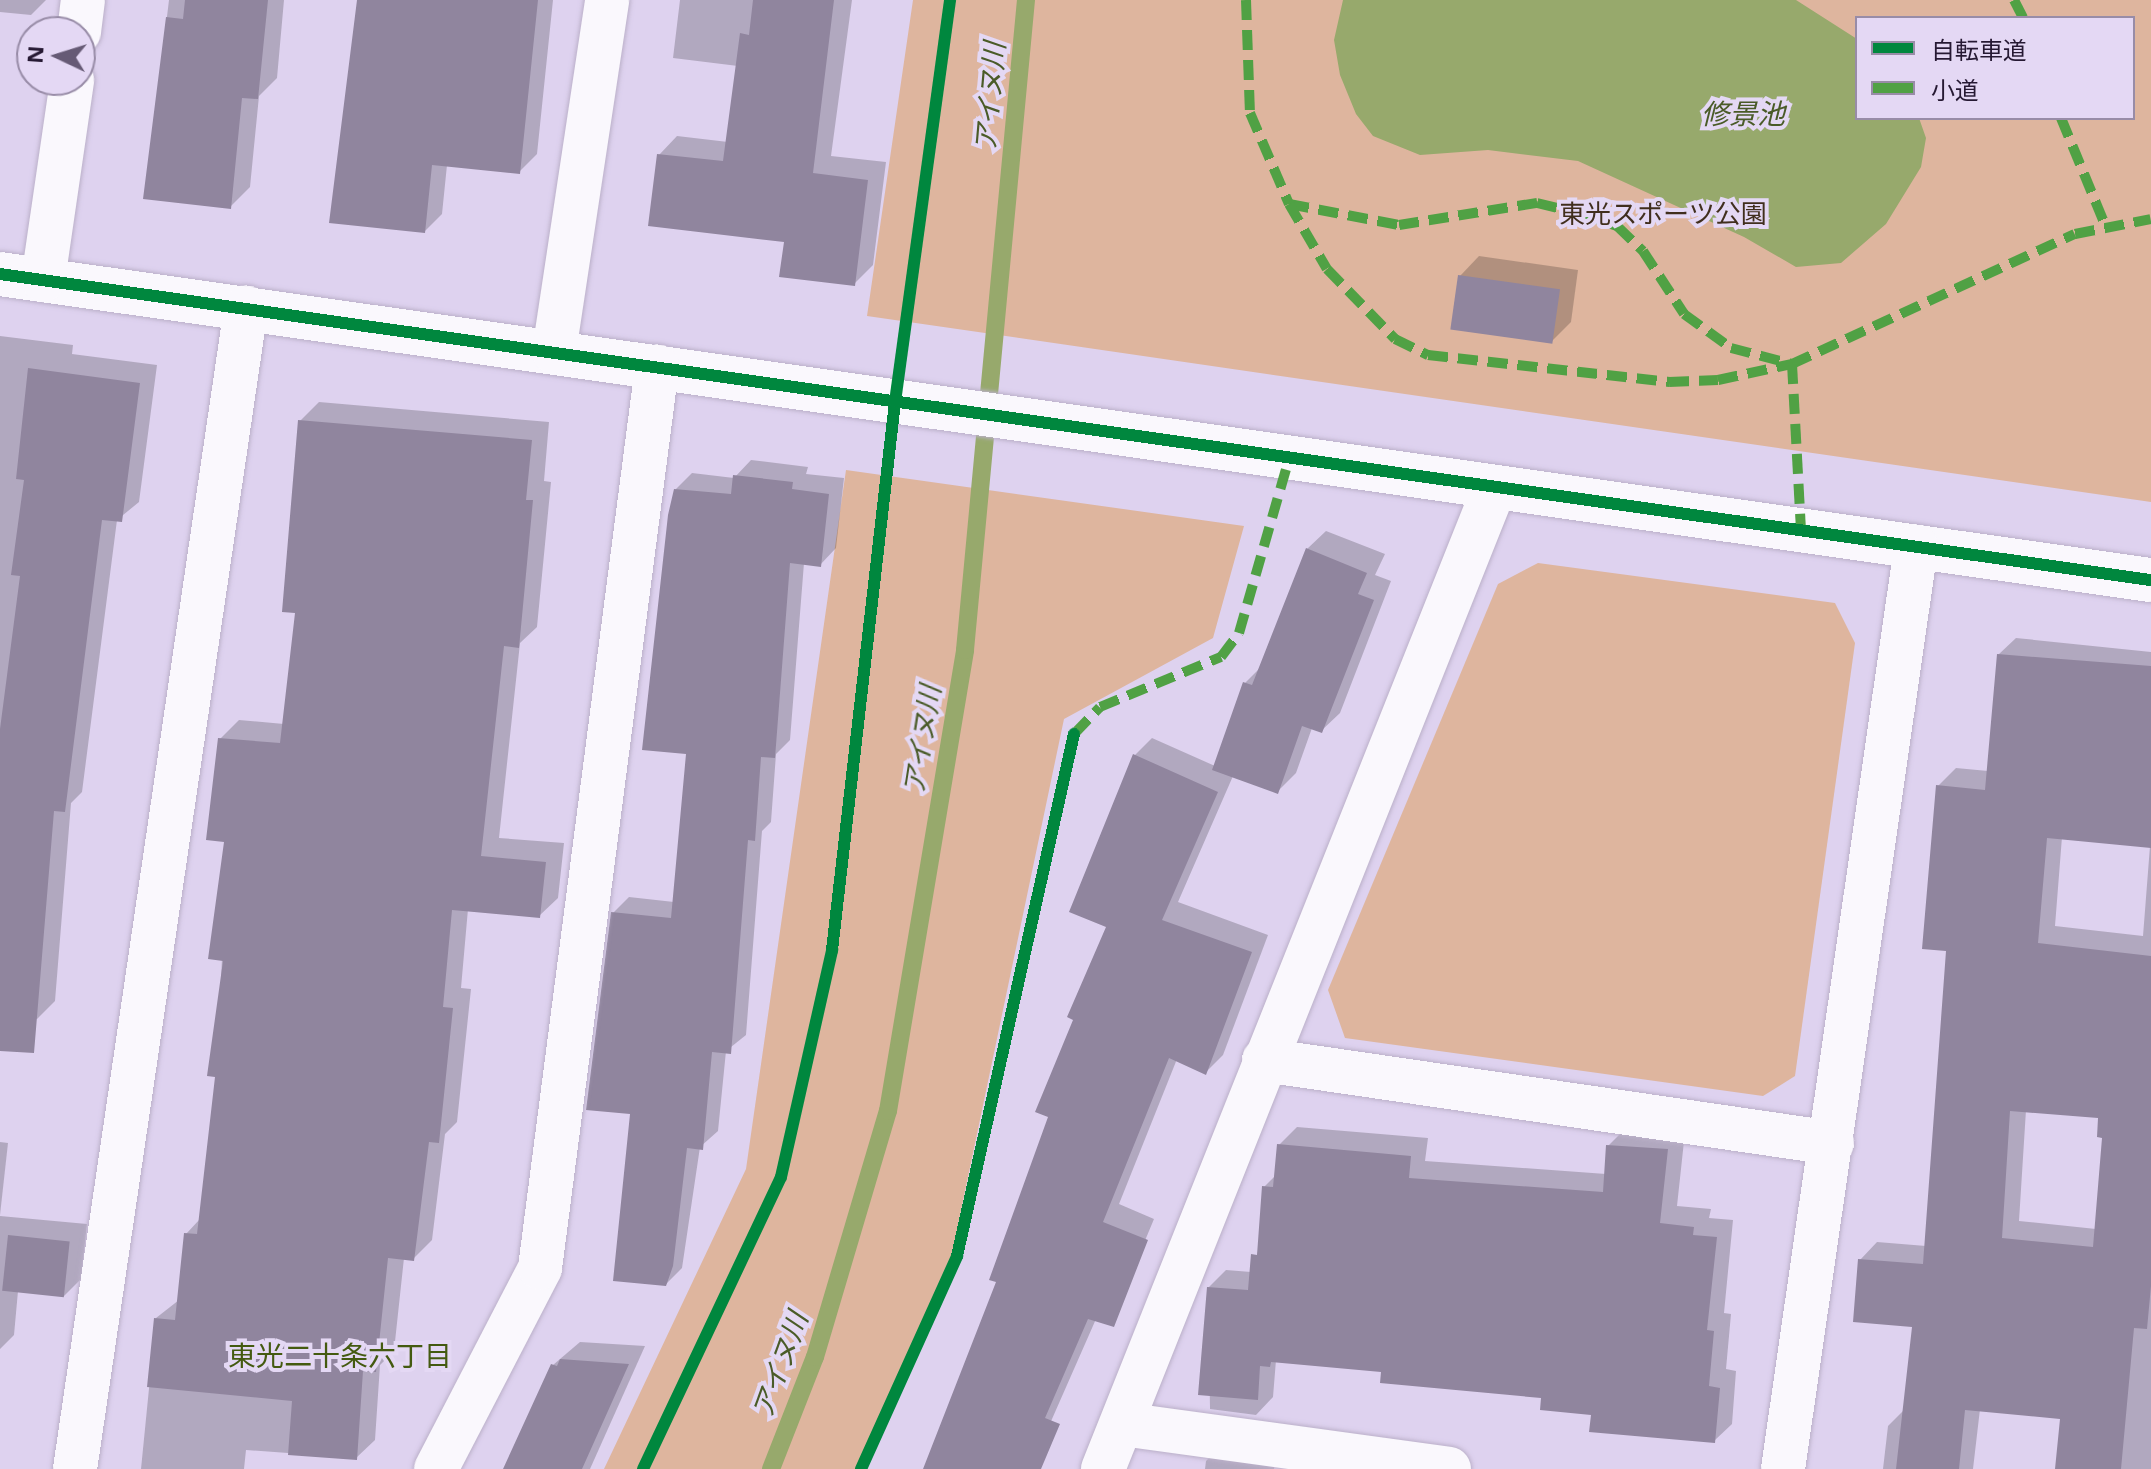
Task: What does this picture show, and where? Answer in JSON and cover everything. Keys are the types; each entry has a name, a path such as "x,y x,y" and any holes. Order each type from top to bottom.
{"street":[{"path":"554,352 607,0"},
{"path":"43,280 70,96"},
{"path":"0,274 1494,489 2151,580"},
{"path":"75,1469 246,308"},
{"path":"436,1469 540,1268 657,367"},
{"path":"1103,1469 1494,489"},
{"path":"1783,1469 1916,547"},
{"path":"1264,1060 1832,1143"},
{"path":"1122,1424 1449,1469"}],"green space":[{"name":"東光スポーツ公園","path":"913,0 2151,0 2151,502 867,316"},
{"path":"846,470 1244,526 1213,638 1064,719 951,1258 863,1469 604,1469 746,1169"},
{"path":"1538,563 1835,603 1855,643 1795,1076 1763,1096 1345,1038 1328,990 1498,584"}],"water":[{"name":"修景池","path":"1343,0 1796,0 1855,38 1855,120 1920,120 1926,138 1921,167 1886,224 1841,263 1796,267 1744,237 1578,161 1488,150 1420,155 1373,136 1356,114 1340,75 1334,40"}],"building":[{"path":"185,0 268,0 258,99 242,98 231,209 143,199 166,17 183,19"},
{"path":"357,0 538,0 520,174 432,165 425,233 329,223"},
{"path":"753,0 834,0 813,173 868,180 855,286 779,277 784,242 648,226 657,154 723,161 740,33 749,35"},
{"path":"1458,275 1560,289 1552,344 1450,329"},
{"path":"28,368 140,383 122,522 102,520 65,812 54,811 34,1053 0,1051 0,729 20,576 11,575 24,480 16,479"},
{"path":"298,420 532,440 526,500 533,500 519,648 504,646 481,856 546,862 540,918 452,910 443,1007 453,1008 439,1143 429,1142 414,1261 388,1258 376,1372 363,1371 357,1460 288,1455 292,1401 147,1387 154,1318 175,1320 184,1233 197,1234 215,1077 207,1076 223,961 208,959 224,842 206,840 218,738 280,743 295,613 282,612"},
{"path":"733,475 793,482 792,489 829,494 821,567 790,563 775,758 761,757 755,841 748,840 731,1054 712,1052 703,1150 687,1148 673,1266 666,1286 613,1281 630,1114 586,1110 611,912 671,918 686,754 642,750 668,515 674,489 731,494"},
{"path":"1306,548 1367,573 1358,594 1374,600 1322,733 1302,726 1278,794 1212,770 1243,682 1252,685"},
{"path":"1997,654 2151,666 2151,848 2047,838 2038,943 2151,956 2151,1286 2147,1329 2134,1328 2121,1469 2055,1469 2060,1419 1965,1410 1959,1469 1896,1469 1912,1327 1853,1322 1858,1259 1923,1264 1946,951 1922,949 1936,785 1985,790","holes":["2010,1111 2098,1118 2097,1137 2102,1138 2093,1247 2002,1238"]},
{"path":"1133,754 1218,792 1162,920 1252,952 1206,1075 1169,1058 1103,1222 1148,1240 1114,1327 1088,1319 1045,1418 1060,1424 1041,1469 923,1469 996,1282 989,1280 1048,1117 1035,1112 1073,1020 1067,1017 1106,927 1069,912"},
{"path":"1277,1144 1411,1156 1409,1178 1603,1192 1606,1145 1668,1149 1660,1223 1694,1227 1693,1235 1717,1237 1707,1330 1714,1331 1709,1386 1720,1388 1715,1443 1589,1432 1591,1415 1540,1410 1541,1398 1380,1383 1381,1372 1271,1362 1270,1367 1260,1366 1258,1400 1198,1395 1207,1287 1248,1290 1251,1254 1257,1255 1262,1186 1273,1187"},
{"path":"8,1235 70,1241 64,1297 2,1291"},
{"path":"560,1359 629,1364 582,1469 503,1469 551,1364 557,1366"}],"waterway":[{"name":"アイヌ川","path":"771,1469 815,1357 888,1111 965,650 1026,0"}],"marked path":[{"path":"1246,0 1250,113 1289,204 1399,225 1537,203 1582,214 1617,226 1643,251 1684,314 1731,348 1792,364 2075,234 2151,219"},
{"path":"2014,0 2022,16"},
{"path":"2062,120 2106,227"},
{"path":"1289,204 1327,269 1395,339 1428,355 1669,382 1718,380 1792,364 1801,528"},
{"path":"1074,734 1100,707 1221,657 1239,633 1289,459"}],"cycle path":[{"path":"643,1469 781,1177 832,950 895,402 950,0"},
{"path":"0,274 2151,580"},
{"path":"861,1469 957,1256 1074,734"}],"district":[{"name":"東光二十条六丁目","path":"340,1355"}]}
